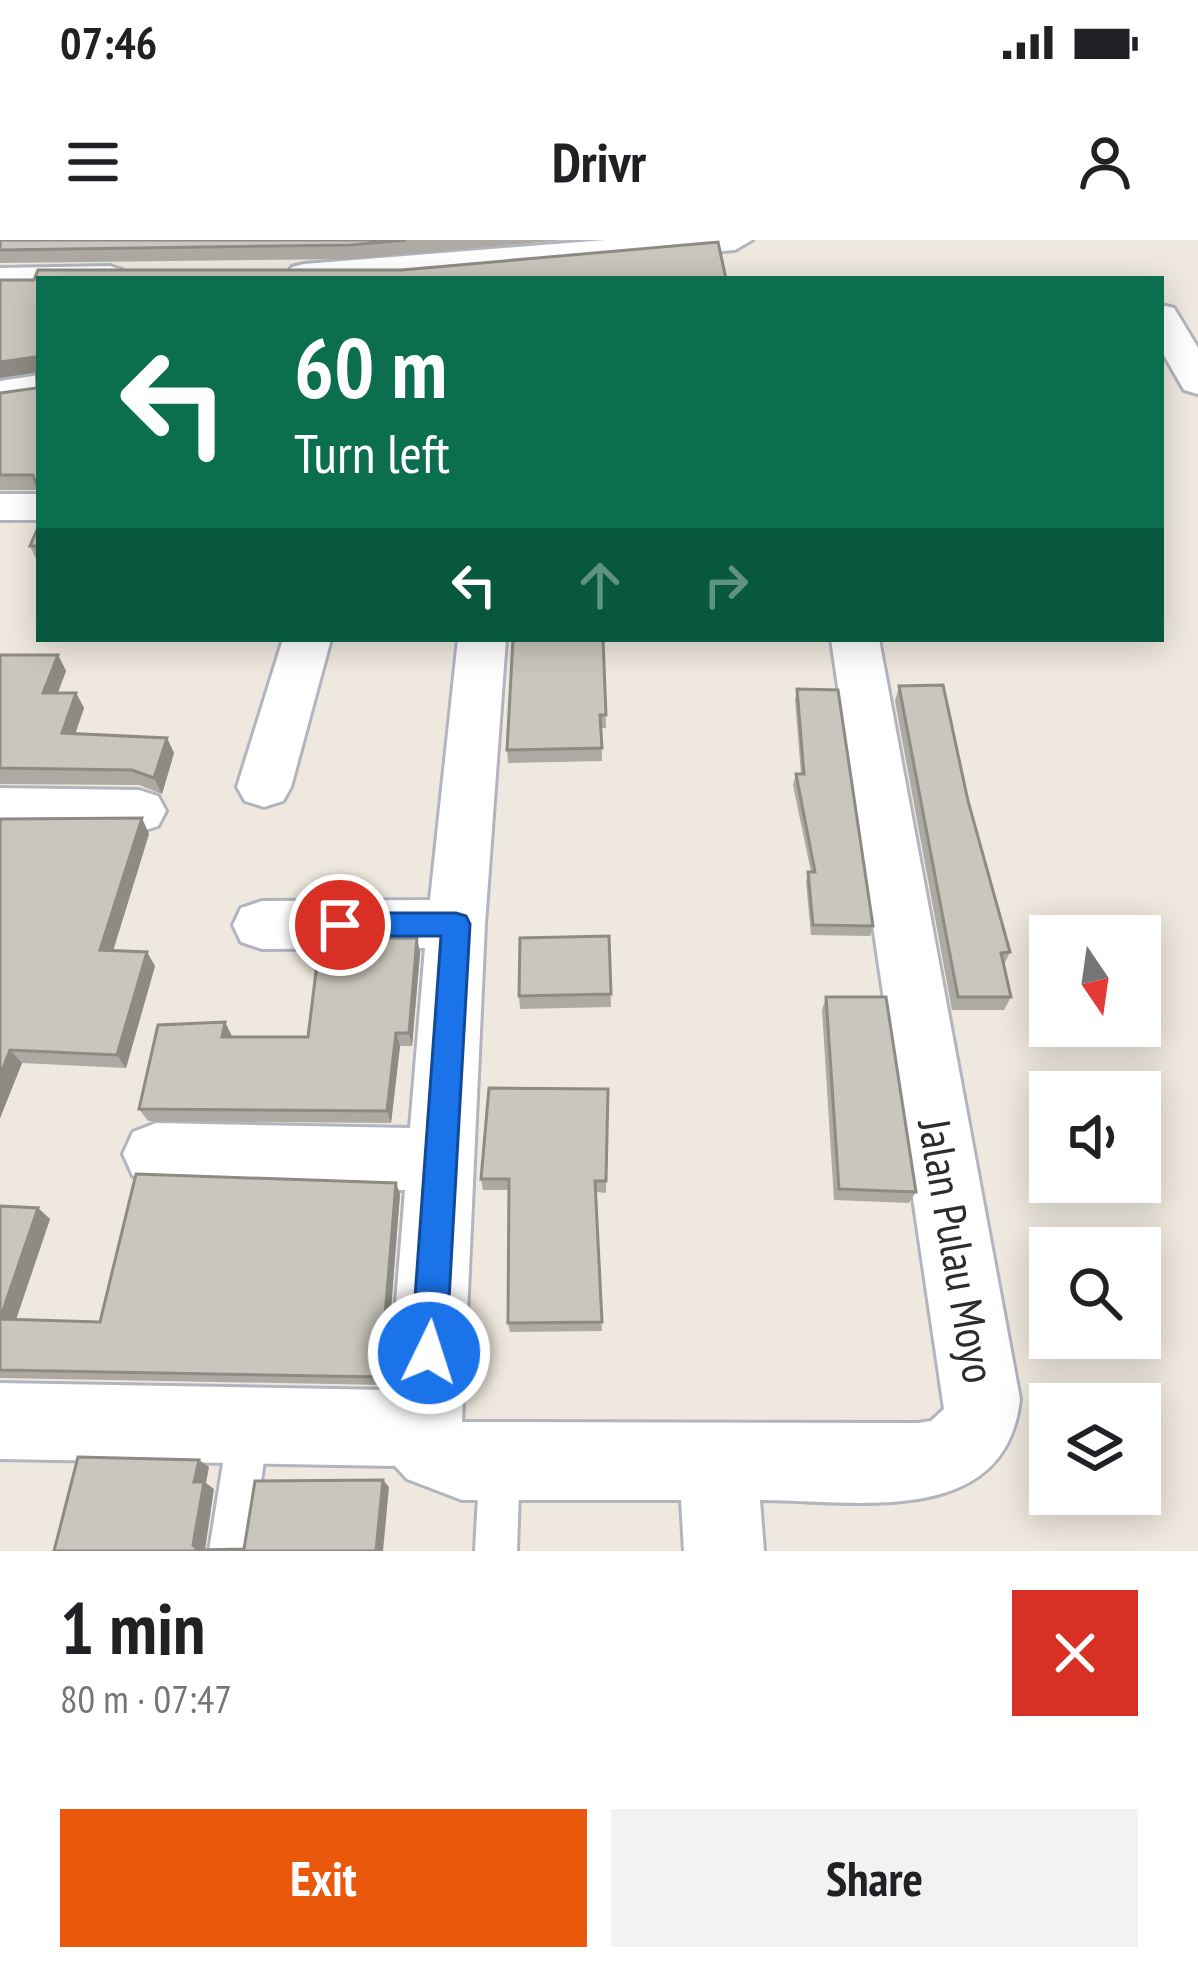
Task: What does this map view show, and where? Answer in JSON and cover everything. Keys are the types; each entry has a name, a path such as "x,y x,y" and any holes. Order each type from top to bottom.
{"street":[{"path":"264,274 354,276 425,252 734,241"},
{"path":"0,279 36,279"},
{"path":"1164,321 1198,382"},
{"path":"0,393 36,387"},
{"path":"0,507 36,507"},
{"path":"264,787 306,642"},
{"path":"0,1421 422,1429 456,924 482,642"},
{"name":"Jalan Pulau Moyo","path":"422,1429 423,1442 434,1452 462,1461 934,1460 962,1446 982,1422 983,1399 856,642"},
{"path":"0,809 139,812"},
{"path":"262,925 456,924"},
{"path":"156,1154 442,1160"},
{"path":"718,1458 724,1551"}],"lane":[{"path":"230,1551 250,1426"},
{"path":"496,1551 500,1460"}],"building":[{"path":"0,240 406,240 350,245 0,250"},
{"path":"718,242 725,276 36,276 36,357 0,362 0,280 34,280 38,270 402,270"},
{"path":"36,388 36,483 33,475 0,475 0,393"},
{"path":"513,642 603,642 606,715 600,715 602,748 507,750"},
{"path":"0,655 58,655 43,693 76,693 62,733 167,738 154,778 132,770 0,768"},
{"path":"943,685 968,801 1010,952 1001,953 1011,997 958,997 899,686"},
{"path":"797,689 838,690 873,926 813,925 808,872 815,872 796,774 804,774"},
{"path":"142,818 100,950 147,952 117,1055 10,1050 0,1076 0,819"},
{"path":"609,936 611,994 519,996 520,938"},
{"path":"417,938 409,1033 396,1033 387,1111 139,1109 158,1025 225,1022 222,1037 308,1037 320,939"},
{"path":"826,997 886,997 916,1192 839,1189"},
{"path":"489,1088 608,1089 606,1181 595,1181 602,1322 508,1323 509,1179 481,1179"},
{"path":"136,1174 396,1183 380,1377 0,1370 0,1319 100,1322"},
{"path":"0,1206 38,1208 0,1319"},
{"path":"78,1457 199,1460 194,1482 204,1482 193,1545 198,1550 244,1549 255,1481 383,1480 376,1551 54,1551"}],"route":[{"path":"340,925 456,924 429,1353"}]}
